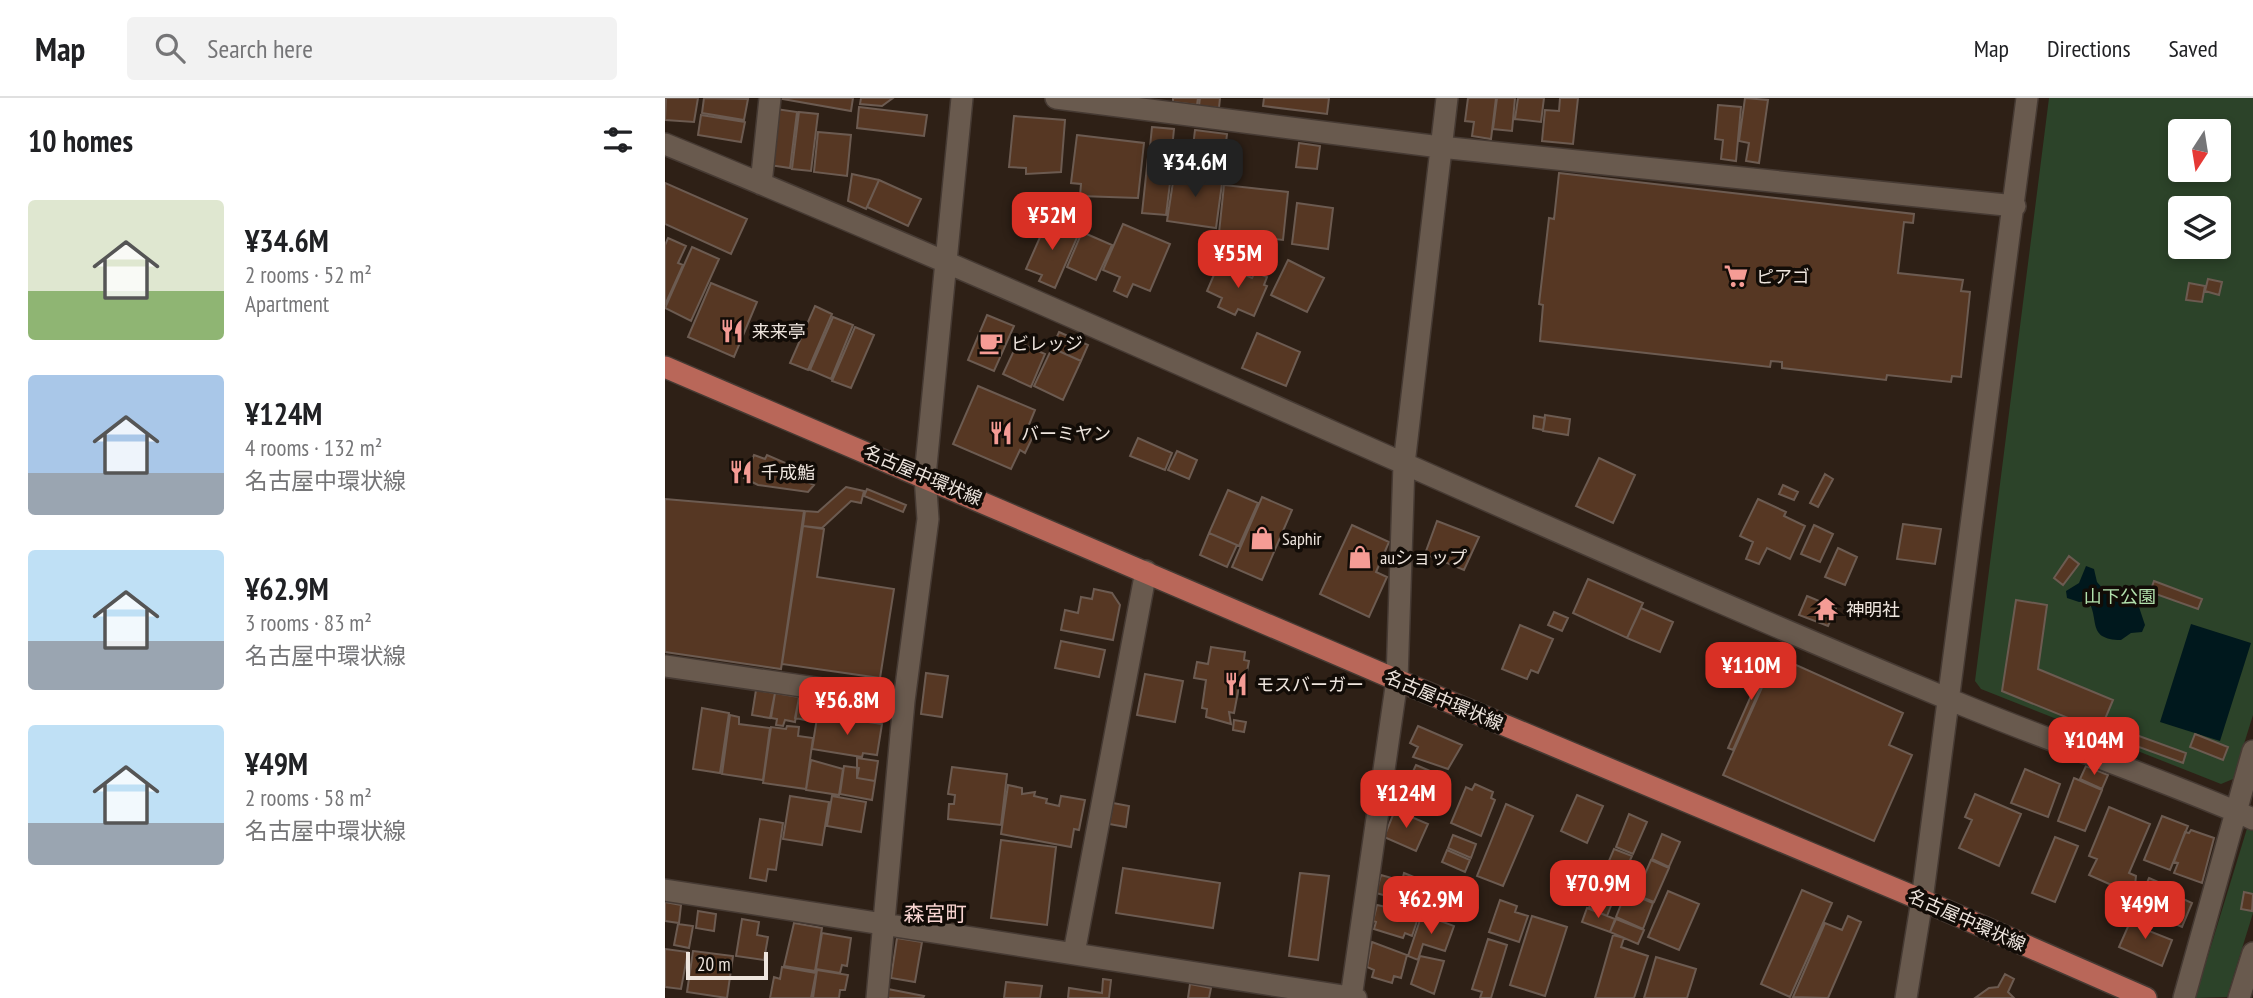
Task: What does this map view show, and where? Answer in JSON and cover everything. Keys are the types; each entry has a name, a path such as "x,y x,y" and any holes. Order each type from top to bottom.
{"main road":[{"name":"名古屋中環状線","path":"665,367 1397,680 1922,900 2146,998"}],"street":[{"path":"761,184 770,98"},
{"path":"877,998 886,924 904,701 929,519 925,476 944,259 962,98"},
{"path":"1056,98 1440,148 2015,206"},
{"path":"665,890 1353,998 1397,680 1404,464 1447,98"},
{"path":"1906,998 1922,900 2015,206 2027,98"},
{"path":"665,144 944,259 1404,464 1948,699 2244,815"},
{"path":"1074,953 1146,571"},
{"path":"665,666 904,701"},
{"path":"2184,998 2244,815 2253,751"},
{"path":"2239,998 2253,953"}],"green space":[{"name":"山下公園","path":"2049,98 2253,98 2253,715 2233,779 2221,784 1981,689 1975,681"},
{"path":"2253,809 2253,913 2227,997 2195,998"}],"water":[{"path":"2086,566 2094,569 2097,582 2104,590 2116,587 2135,595 2145,625 2142,632 2131,633 2121,640 2103,636 2098,632 2088,601 2079,602 2067,598 2066,591 2079,583"},
{"path":"2191,624 2251,643 2220,741 2160,722"}],"building":[{"path":"666,98 698,98 694,122 665,120"},
{"path":"704,98 748,99 744,120 702,113"},
{"path":"777,98 853,98 851,111"},
{"path":"861,98 893,98 882,106 860,104"},
{"path":"1173,98 1198,98 1197,105 1173,102"},
{"path":"1200,98 1220,98 1219,108 1199,106"},
{"path":"1264,98 1329,98 1327,114 1263,106"},
{"path":"1468,98 1496,98 1491,139 1472,136 1474,122 1465,121"},
{"path":"1497,98 1515,98 1512,131 1493,129"},
{"path":"1518,98 1544,98 1541,122 1515,119"},
{"path":"1560,98 1578,98 1573,144 1542,141 1545,110 1559,111"},
{"path":"1745,98 1768,100 1759,163 1746,161 1749,143 1739,141"},
{"path":"1718,105 1741,107 1736,161 1721,159 1723,140 1715,139"},
{"path":"859,107 927,115 924,136 857,128"},
{"path":"776,109 797,112 790,168 769,165"},
{"path":"799,112 818,114 811,171 792,169"},
{"path":"701,115 745,122 741,142 698,135"},
{"path":"1014,116 1065,120 1061,172 1026,174 1026,168 1009,167"},
{"path":"1152,127 1174,129 1172,149 1150,147"},
{"path":"1195,130 1227,134 1224,159 1192,155"},
{"path":"818,132 851,135 847,176 814,172"},
{"path":"1077,135 1144,143 1138,198 1080,196 1081,184 1071,183"},
{"path":"1299,143 1320,146 1317,169 1296,167"},
{"path":"1148,157 1173,159 1166,215 1142,213"},
{"path":"1175,169 1223,176 1216,228 1167,221"},
{"name":"ピアゴ","path":"1559,173 1914,214 1913,223 1904,222 1898,273 1963,280 1961,291 1970,292 1961,377 1952,376 1951,382 1887,375 1886,380 1782,368 1782,362 1771,361 1770,367 1540,341 1543,305 1539,304 1549,218 1554,219"},
{"path":"852,174 879,180 866,209 848,201"},
{"path":"879,180 921,199 908,226 867,207"},
{"path":"665,183 747,219 731,254 665,224"},
{"path":"1224,185 1288,192 1283,240 1219,233"},
{"path":"1297,203 1333,208 1328,249 1292,244"},
{"path":"1048,219 1079,233 1055,288 1039,281 1042,275 1026,269"},
{"path":"1123,224 1170,244 1150,291 1133,284 1127,297 1114,291 1120,277 1103,270"},
{"path":"1082,232 1112,245 1096,280 1067,267"},
{"path":"668,238 686,246 678,263 683,265 665,305 665,245"},
{"path":"692,247 719,259 691,321 665,308"},
{"path":"1288,260 1324,278 1307,312 1271,295"},
{"path":"1219,263 1252,278 1255,272 1267,277 1264,285 1267,286 1254,316 1238,309 1235,315 1218,307 1222,298 1207,291"},
{"path":"2208,279 2222,282 2219,295 2205,291"},
{"path":"711,283 757,302 734,357 688,337"},
{"path":"2189,283 2205,286 2202,302 2186,300"},
{"path":"815,306 832,314 808,370 790,363"},
{"name":"ビレッジ","path":"987,315 1014,326 994,371 968,360"},
{"path":"833,317 853,325 831,379 810,370"},
{"path":"855,327 874,335 851,388 832,381"},
{"path":"1059,332 1088,345 1081,361 1052,348"},
{"path":"1257,333 1300,352 1286,386 1242,368"},
{"path":"1018,342 1045,354 1031,387 1003,374"},
{"path":"1052,348 1081,361 1063,400 1034,386"},
{"path":"978,386 1035,410 1028,427 1036,430 1025,453 1020,450 1011,469 953,444"},
{"path":"1545,415 1570,419 1568,435 1543,431"},
{"path":"1534,416 1545,418 1543,430 1533,428"},
{"path":"1138,438 1172,453 1165,470 1130,456"},
{"path":"1177,451 1197,460 1189,479 1168,470"},
{"path":"754,455 765,459 767,455 797,468 794,476 814,485 808,492 758,485 744,478"},
{"path":"1599,458 1635,475 1613,523 1576,506"},
{"path":"1825,474 1833,479 1818,507 1810,503"},
{"path":"1783,485 1798,492 1794,500 1779,494"},
{"path":"846,487 864,491 861,503 851,501 822,528 803,526 805,511 818,512"},
{"path":"867,489 906,505 903,512 864,496"},
{"path":"1228,490 1258,503 1239,546 1209,533"},
{"name":"Saphir","path":"1262,497 1292,510 1262,580 1232,567"},
{"path":"665,499 804,511 781,669 665,652"},
{"path":"1758,499 1786,512 1784,516 1805,526 1790,559 1767,548 1759,564 1746,559 1753,542 1740,536"},
{"path":"1437,521 1479,537 1464,570 1425,554"},
{"path":"1903,524 1941,529 1935,564 1897,559"},
{"name":"auショップ","path":"1352,525 1389,542 1376,572 1387,577 1369,617 1320,594"},
{"path":"1814,525 1833,534 1820,562 1801,554"},
{"path":"803,526 824,529 817,577 894,589 880,678 782,664"},
{"path":"1209,533 1237,545 1227,567 1200,555"},
{"path":"1838,548 1857,557 1845,585 1825,577"},
{"path":"2069,556 2079,564 2063,585 2054,578"},
{"path":"1588,579 1643,603 1627,638 1573,613"},
{"path":"2154,581 2202,599 2198,609 2150,592"},
{"path":"1094,589 1112,593 1120,605 1113,640 1061,630 1065,610 1078,613 1081,597 1092,599"},
{"path":"1807,596 1836,608 1828,626 1799,615"},
{"path":"2016,600 2047,605 2038,669 2113,700 2100,731 2002,691"},
{"path":"1641,608 1673,622 1660,652 1627,638"},
{"path":"1554,612 1568,618 1562,631 1548,625"},
{"path":"1520,625 1553,639 1538,673 1531,670 1527,679 1502,669"},
{"path":"1061,641 1105,650 1099,677 1055,668"},
{"path":"1211,647 1245,652 1244,660 1249,661 1246,677 1241,676 1234,713 1229,712 1231,724 1206,717 1207,709 1202,708 1206,680 1194,678 1197,662 1208,664"},
{"path":"1770,653 1775,655 1733,750 1728,748"},
{"path":"1776,656 1903,713 1889,745 1912,755 1874,841 1723,775"},
{"path":"926,673 948,676 942,717 921,714"},
{"path":"1145,674 1183,681 1175,722 1137,715"},
{"path":"756,690 775,693 770,718 752,715"},
{"path":"775,693 799,697 795,722 785,720 783,726 776,725 777,719 771,718"},
{"path":"799,698 819,701 815,722 795,718"},
{"path":"702,708 729,713 720,773 693,769"},
{"path":"730,715 739,717 739,724 770,728 763,780 722,774"},
{"path":"826,716 882,724 877,755 863,753 862,757 812,749 817,718 825,720"},
{"path":"1234,720 1246,722 1244,732 1233,730"},
{"path":"787,726 799,727 798,736 813,738 806,789 763,783 771,727 786,729"},
{"path":"1418,726 1462,745 1448,769 1413,757 1418,747 1410,743"},
{"path":"2117,728 2186,753 2183,763 2114,738"},
{"path":"2195,734 2228,747 2223,760 2190,747"},
{"path":"857,758 878,761 875,781 857,778"},
{"path":"811,760 843,769 839,795 806,790"},
{"path":"1416,765 1449,779 1439,803 1393,783 1397,775 1409,780"},
{"path":"844,766 859,768 857,778 875,781 872,800 840,794"},
{"path":"2086,766 2108,775 2102,789 2080,779"},
{"path":"952,767 1007,774 1001,825 948,819 949,804 954,804 955,795 948,794"},
{"path":"2025,769 2060,784 2048,817 2011,803"},
{"path":"2074,778 2102,790 2085,831 2058,821"},
{"path":"1475,784 1493,792 1491,798 1495,800 1481,836 1451,823 1466,787 1472,790"},
{"path":"1008,785 1022,788 1022,794 1035,792 1034,796 1047,799 1046,803 1059,806 1061,796 1085,800 1079,830 1074,829 1071,847 1001,834"},
{"path":"1975,794 2021,814 1999,866 1959,848 1972,820 1965,817"},
{"path":"1577,795 1603,806 1587,843 1561,831"},
{"path":"790,796 829,802 822,845 783,839"},
{"path":"832,796 866,802 861,832 827,826"},
{"path":"1113,803 1129,806 1126,827 1109,824"},
{"path":"1506,804 1533,816 1503,886 1477,876"},
{"path":"2109,807 2150,824 2129,873 2136,876 2134,895 2089,875 2097,859 2089,856"},
{"path":"1395,810 1428,824 1416,851 1384,837"},
{"path":"1629,814 1647,822 1633,854 1616,847"},
{"path":"2162,816 2188,826 2170,870 2144,860"},
{"path":"760,819 783,823 776,870 768,869 766,881 750,878"},
{"path":"2191,830 2214,838 2202,883 2174,873 2178,863 2174,862 2185,832 2189,833"},
{"path":"1662,834 1680,842 1669,867 1652,859"},
{"path":"1453,835 1476,844 1471,858 1448,848"},
{"path":"2055,837 2078,846 2055,902 2032,893"},
{"path":"1001,840 1056,847 1047,925 991,918"},
{"path":"1614,849 1632,856 1617,889 1600,882"},
{"path":"1447,850 1470,860 1465,872 1442,862"},
{"path":"1651,860 1669,868 1654,902 1636,895"},
{"path":"1123,868 1220,883 1213,928 1116,913"},
{"path":"1300,873 1329,876 1318,960 1289,956"},
{"path":"1404,873 1431,884 1426,903 1414,899 1413,903 1376,893 1381,875 1402,881"},
{"path":"2149,878 2176,890 2174,895 2192,903 2182,927 2136,907"},
{"path":"1434,880 1465,890 1457,915 1426,906"},
{"path":"1599,883 1617,890 1607,916 1589,908"},
{"path":"1802,890 1832,903 1790,997 1761,984"},
{"path":"1668,891 1699,904 1679,950 1648,937"},
{"path":"1626,892 1653,903 1643,929 1616,917"},
{"path":"2244,892 2253,894 2252,911 2241,909"},
{"path":"1500,900 1517,906 1515,912 1528,916 1519,942 1489,932"},
{"path":"665,902 681,905 679,923 665,921"},
{"path":"1377,905 1409,912 1408,915 1418,918 1412,936 1405,933 1403,938 1374,929"},
{"path":"1587,908 1615,919 1610,932 1582,922"},
{"path":"698,911 716,914 714,931 696,928"},
{"path":"2134,913 2153,921 2149,931 2172,940 2162,966 2119,947"},
{"path":"1422,914 1454,926 1445,951 1423,944 1418,960 1408,956"},
{"path":"1532,916 1567,927 1545,996 1510,985"},
{"path":"1848,916 1861,922 1828,998 1793,997 1825,923 1842,930"},
{"path":"742,919 759,922 757,935 768,937 764,960 736,956"},
{"path":"1616,919 1644,930 1638,944 1610,932"},
{"path":"794,923 822,928 815,971 784,966"},
{"path":"678,924 693,926 689,948 674,945"},
{"path":"822,933 851,938 847,966 842,965 840,973 816,969"},
{"path":"1613,935 1624,938 1621,947 1648,956 1634,998 1595,998"},
{"path":"897,938 922,942 915,982 891,978"},
{"path":"1488,939 1507,945 1491,998 1480,998 1482,992 1472,989"},
{"path":"1372,942 1407,955 1401,978 1394,976 1392,983 1372,977 1374,970 1367,967"},
{"path":"665,949 688,952 681,989 665,987"},
{"path":"693,951 733,956 727,998 687,992"},
{"path":"1420,956 1444,961 1434,994 1411,984"},
{"path":"1656,957 1696,969 1687,998 1644,998"},
{"path":"782,967 816,973 811,998 770,998 774,977 780,979"},
{"path":"817,970 848,975 845,990 840,990 839,998 813,998"},
{"path":"2005,974 2014,979 2008,992 2014,998 1975,998 1989,988 1998,987"},
{"path":"1103,979 1111,980 1109,998 1068,998 1069,988 1102,993"},
{"path":"1006,982 1042,986 1040,998 1004,998"},
{"path":"1190,984 1211,988 1209,998 1188,998"},
{"path":"888,989 924,996 886,998"}],"place":[{"name":"ピアゴ","path":"1736,276"},
{"name":"来来亭","path":"732,331"},
{"name":"ビレッジ","path":"991,343"},
{"name":"バーミヤン","path":"1001,433"},
{"name":"千成鮨","path":"741,472"},
{"name":"Saphir","path":"1262,538"},
{"name":"auショップ","path":"1360,557"},
{"name":"神明社","path":"1826,609"},
{"name":"モスバーガー","path":"1236,684"}],"district":[{"name":"森宮町","path":"935,913"}]}
